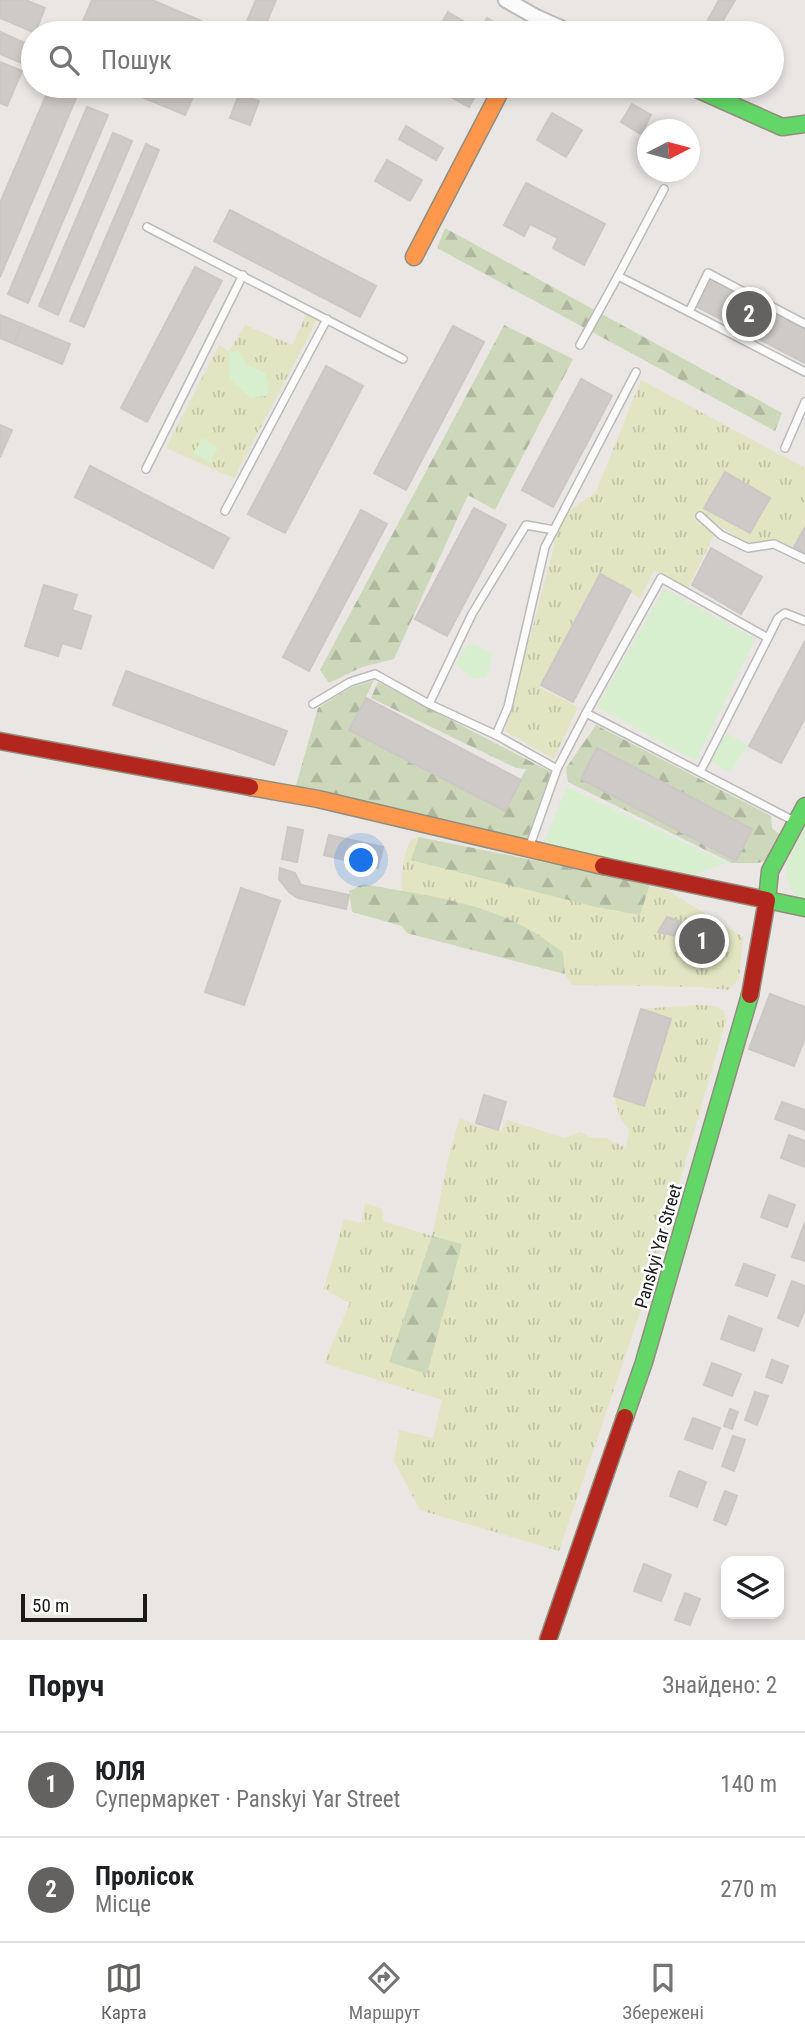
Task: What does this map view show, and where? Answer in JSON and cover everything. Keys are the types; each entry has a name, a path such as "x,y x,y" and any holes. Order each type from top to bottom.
{"street":[{"path":"506,0 545,21"},
{"path":"414,257 497,98"},
{"path":"717,98 782,127 805,124"},
{"path":"0,741 318,799 528,850 805,908"},
{"name":"Panskyi Yar Street","path":"548,1640 645,1362 749,1002 771,872 805,807"}],"lane":[{"path":"580,345 664,189"},
{"path":"147,227 403,359"},
{"path":"689,312 708,273 805,324"},
{"path":"146,469 243,275"},
{"path":"618,276 805,372"},
{"path":"225,511 327,319"},
{"path":"496,735 508,707 545,547 636,372"},
{"path":"785,448 805,402"},
{"path":"700,516 721,535 747,548 774,544 805,559"},
{"path":"429,704 472,614 526,525 554,530"},
{"path":"528,850 557,769 661,578 768,638"},
{"path":"700,772 779,618 785,613 805,621"},
{"path":"313,704 350,682 375,674 557,769"},
{"path":"586,713 797,822"}],"green space":[{"path":"445,228 782,413 775,431 437,248"},
{"path":"308,311 319,316 234,478 166,448 219,345 229,351 245,325 292,345"},
{"path":"504,325 573,359 495,510 468,495 394,659 362,667 329,683 320,670"},
{"path":"239,351 246,364 265,373 270,388 266,396 251,398 229,378 229,352"},
{"path":"641,380 805,468 805,527 794,547 771,541 748,544 705,516 716,531 688,588 654,570 640,598 600,574 539,687 578,707 554,759 505,731 554,547 559,518 596,492"},
{"path":"202,438 218,448 210,463 194,453"},
{"path":"664,589 755,639 696,761 597,707"},
{"path":"471,643 493,654 486,677 474,679 457,666 456,660"},
{"path":"374,680 350,730 504,811 526,769 516,768 371,698 378,682 551,772 526,843 295,789 318,708 350,688"},
{"path":"596,725 771,816 772,828 781,836 772,854 763,862 732,863 568,782 566,768"},
{"path":"721,730 748,745 730,772 706,759"},
{"path":"567,787 727,863 688,877 542,846"},
{"path":"805,828 805,898 797,897 786,870 790,854"},
{"path":"419,837 667,890 743,937 739,979 729,990 572,985 565,974 407,933 402,885 403,862 411,840"},
{"path":"419,837 650,884 640,915 596,907 411,860"},
{"path":"363,884 469,905 517,923 563,953 565,974 407,933 402,926 352,912 349,891"},
{"path":"715,1006 724,1011 726,1021 652,1277 559,1551 420,1510 394,1461 399,1430 433,1438 442,1400 324,1363 350,1303 324,1289 344,1219 362,1223 365,1203 382,1209 383,1221 432,1236 450,1151 460,1118 479,1127 502,1131 507,1120 565,1138 581,1132 591,1138 606,1138 626,1148 629,1130 620,1118 614,1096 644,1105 671,1019 641,1009"},
{"path":"432,1236 462,1244 427,1374 389,1362"}],"building":[{"path":"0,0 26,0 45,8 40,21 21,21 21,27 0,18"},
{"path":"92,0 152,0 202,21 83,21"},
{"path":"256,0 276,0 267,21 247,21"},
{"path":"719,0 735,0 723,21 707,21"},
{"path":"448,12 463,21 443,21"},
{"path":"0,32 21,41 21,63 0,54"},
{"path":"0,62 21,71 21,73 7,106 0,103"},
{"path":"45,98 76,98 0,277 0,203"},
{"path":"145,98 193,98 185,115"},
{"path":"238,98 259,101 250,125 230,118"},
{"path":"453,98 474,98 469,107"},
{"path":"632,104 651,115 649,119 637,119 637,132 621,122"},
{"path":"87,107 108,115 28,303 8,294"},
{"path":"552,113 582,130 566,157 537,140"},
{"path":"406,126 443,148 436,160 399,139"},
{"path":"113,133 132,141 58,315 39,306"},
{"path":"146,144 159,150 84,327 70,321"},
{"path":"387,160 422,180 410,201 375,181"},
{"path":"526,183 605,224 584,265 553,248 558,238 530,224 524,236 504,225"},
{"path":"230,210 376,286 360,317 214,241"},
{"path":"195,267 222,281 147,422 121,408"},
{"path":"708,273 805,324 805,363 692,304"},
{"path":"0,315 22,324 14,344 0,338"},
{"path":"22,324 70,344 62,364 14,344"},
{"path":"453,326 484,342 406,490 374,473"},
{"path":"326,366 363,386 285,533 248,514"},
{"path":"581,379 612,396 553,507 522,490"},
{"path":"0,425 12,430 0,457"},
{"path":"90,466 229,538 213,568 75,497"},
{"path":"725,472 770,498 750,533 704,508"},
{"path":"474,508 506,525 447,636 415,619"},
{"path":"361,510 387,524 309,671 283,657"},
{"path":"805,527 805,553 794,547"},
{"path":"711,548 762,577 741,614 692,585"},
{"path":"600,574 631,591 573,702 541,685"},
{"path":"44,585 77,595 72,610 91,616 81,649 62,643 58,656 25,646"},
{"path":"805,641 805,718 781,763 749,746"},
{"path":"126,671 287,731 274,765 113,705"},
{"path":"366,698 521,780 505,811 349,730"},
{"path":"597,748 752,829 736,861 581,779"},
{"path":"288,827 303,830 297,862 282,859"},
{"path":"329,835 383,847 378,868 324,855"},
{"path":"280,868 295,873 301,885 349,895 346,909 298,898 289,892 279,879"},
{"path":"241,888 280,901 244,1005 205,992"},
{"path":"667,917 726,937 719,959 679,945 681,937 658,932"},
{"path":"770,994 805,1007 805,1038 794,1066 749,1049"},
{"path":"641,1009 671,1019 644,1106 614,1096"},
{"path":"484,1095 506,1102 498,1130 476,1123"},
{"path":"782,1102 805,1110 805,1130 775,1119"},
{"path":"789,1135 805,1141 805,1167 781,1158"},
{"path":"769,1195 795,1205 787,1227 761,1217"},
{"path":"805,1222 805,1261 792,1257"},
{"path":"744,1264 775,1275 767,1296 736,1285"},
{"path":"792,1281 805,1286 805,1309 798,1326 778,1318"},
{"path":"729,1316 762,1329 754,1351 721,1339"},
{"path":"772,1360 788,1366 782,1383 766,1377"},
{"path":"712,1363 741,1374 732,1396 704,1385"},
{"path":"755,1392 768,1396 757,1425 745,1420"},
{"path":"730,1409 738,1412 732,1429 724,1426"},
{"path":"693,1418 720,1428 712,1449 685,1439"},
{"path":"733,1436 745,1440 734,1471 722,1466"},
{"path":"679,1471 706,1482 697,1507 670,1496"},
{"path":"725,1491 737,1496 726,1525 714,1520"},
{"path":"644,1564 671,1575 661,1601 634,1591"},
{"path":"685,1593 700,1599 690,1625 675,1620"}],"traffic: fast":[{"path":"717,98 782,127 805,124"},
{"path":"805,806 770,871 767,900 805,908"},
{"path":"625,1417 644,1362 750,995"}],"traffic: slow":[{"path":"414,257 497,98"},
{"path":"250,787 318,799 603,866"}],"traffic: jam":[{"path":"0,741 250,787"},
{"path":"603,866 767,900 750,995"},
{"path":"548,1640 625,1417"}],"place":[{"name":"Пролісок","path":"749,314"},
{"name":"ЮЛЯ","path":"702,941"}]}
